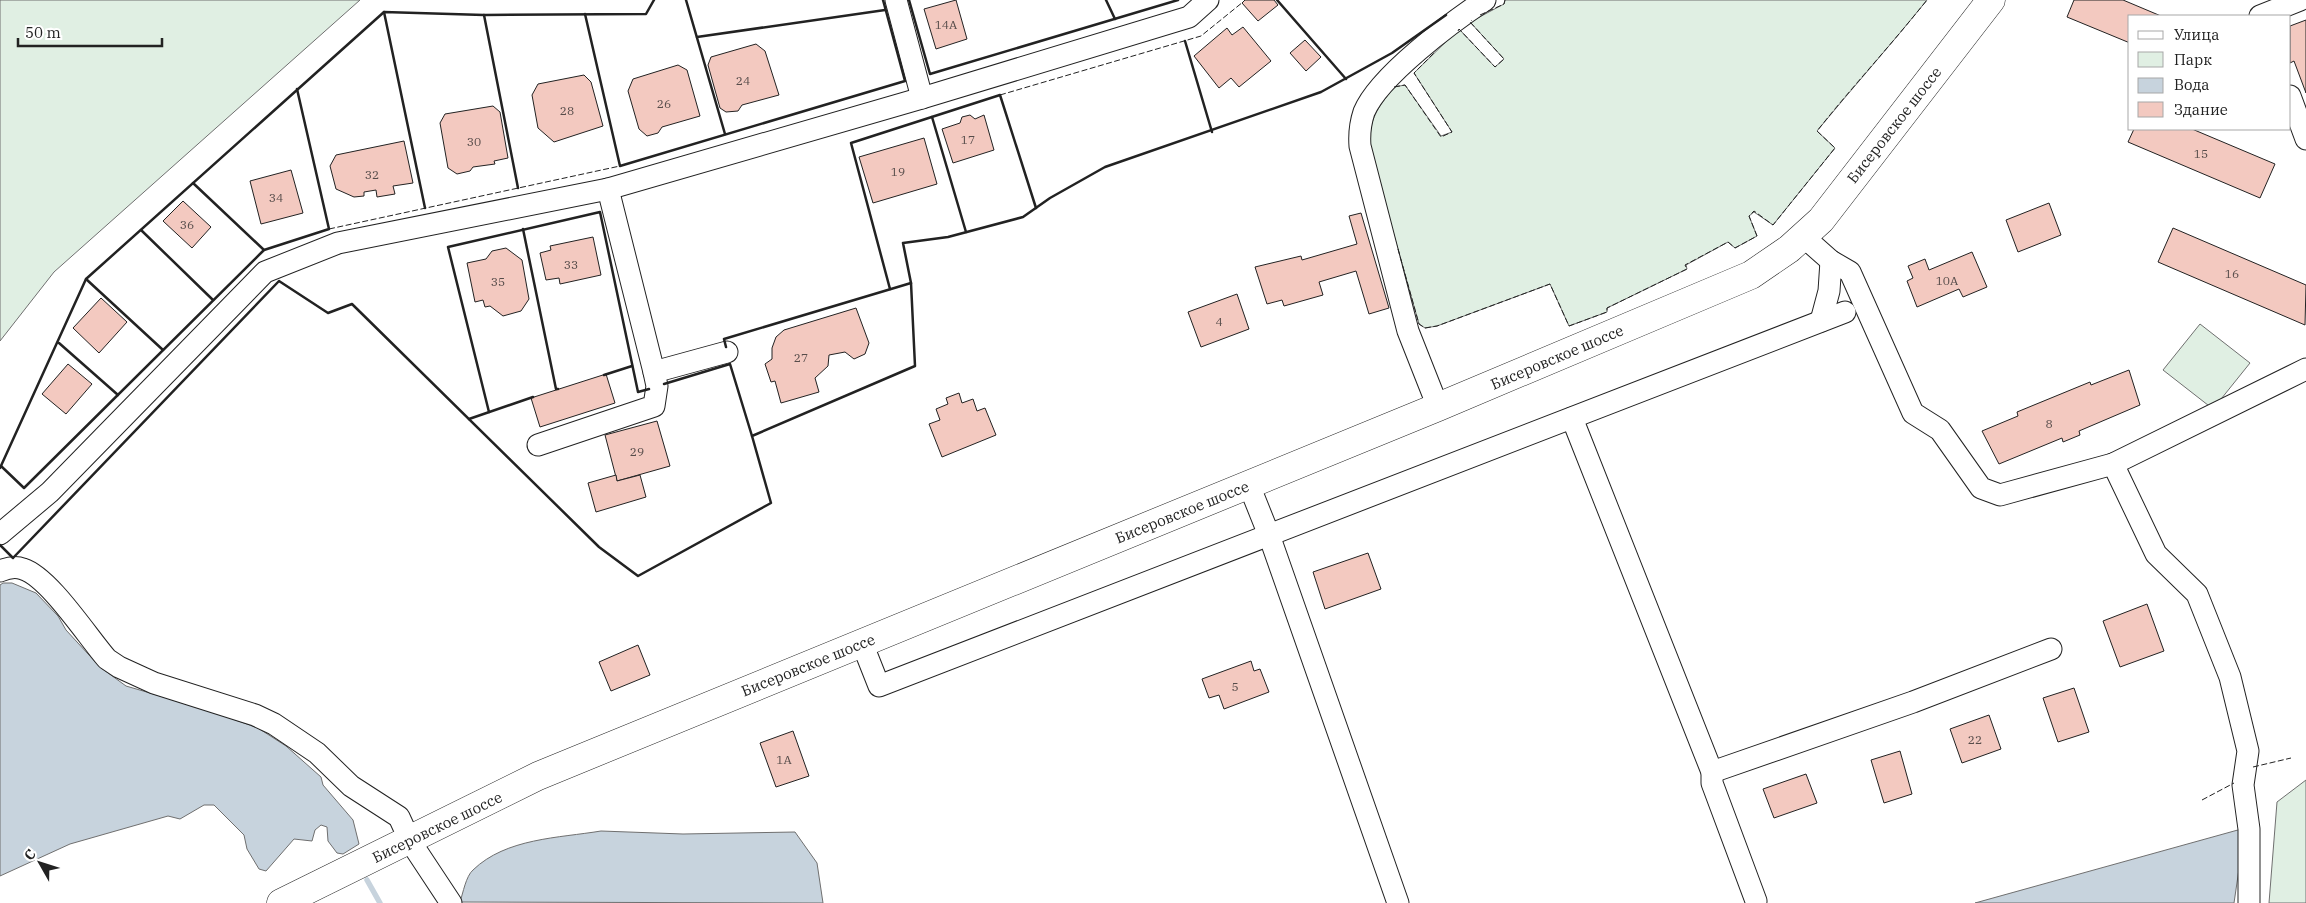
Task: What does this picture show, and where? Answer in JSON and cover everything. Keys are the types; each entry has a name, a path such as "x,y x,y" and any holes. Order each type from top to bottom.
{"main road":[{"name":"Бисеровское шоссе","path":"281,903 410,841 538,776 1438,407 1751,275 1770,264 1822,220 1991,0"}],"lane":[{"path":"896,0 922,98"},
{"path":"0,534 50,492 265,272 338,243 608,189 922,98 1188,16 1208,0"},
{"path":"1438,407 1408,331 1360,146 1359,127 1365,110 1376,93 1400,68 1458,18 1485,0"},
{"path":"2262,15 2300,0"},
{"path":"2291,99 2306,139"},
{"path":"538,445 654,406 657,386 608,189"},
{"path":"1804,236 1831,261 1850,272 1858,285 1913,413 1940,430 1981,488 2000,495 2113,464 2306,369"},
{"path":"1821,321 1829,291 1831,261"},
{"path":"862,643 879,686 1845,312"},
{"path":"654,372 727,352"},
{"path":"1572,418 1712,772 1712,783 1756,901"},
{"path":"2113,464 2156,554 2197,594 2230,677 2248,751 2243,785 2249,829 2249,903"},
{"path":"1249,485 1269,535 1398,903"},
{"path":"0,571 13,567 24,569 41,580 107,658 119,667 154,683 255,714 317,753 351,786 399,817 410,841 450,903"},
{"path":"1712,772 1913,702 2051,649"}],"green space":[{"path":"0,0 360,0 54,272 0,341"},
{"path":"1505,0 1927,0 1817,131 1835,148 1773,225 1754,212 1749,216 1757,236 1735,248 1728,242 1686,265 1687,269 1607,308 1607,312 1569,326 1550,284 1437,326 1425,328 1419,324 1369,147 1372,122 1379,108 1394,87 1405,85 1441,136 1452,132 1414,73 1459,29 1495,67 1504,59 1470,22 1504,4"},
{"path":"2200,324 2250,363 2213,409 2163,370"},
{"path":"2306,780 2306,903 2269,903 2277,802"}],"water":[{"path":"12,583 36,593 58,616 66,630 100,667 126,686 205,709 258,728 286,746 321,777 323,785 353,820 359,844 343,854 337,853 328,841 327,827 321,825 315,830 312,841 294,839 266,871 259,869 247,849 244,835 214,805 204,805 180,819 168,816 70,844 0,876 0,585"},
{"path":"2245,828 2234,903 1975,903"},
{"path":"601,831 683,834 795,832 817,863 823,903 460,902 467,880 473,870 486,859 501,851 534,841"}],"building":[{"path":"956,0 967,39 936,49 924,9"},
{"path":"1245,0 1274,0 1278,5 1258,21 1242,3"},
{"path":"2074,0 2123,0 2159,15 2128,15 2128,42 2067,17"},
{"path":"2306,20 2306,93 2294,61 2291,62 2291,26"},
{"path":"1243,27 1271,61 1239,87 1231,78 1219,88 1194,56 1227,28 1232,35"},
{"path":"1305,40 1321,57 1306,71 1290,53"},
{"path":"756,44 765,51 779,95 742,105 738,111 726,112 720,108 708,65 711,57"},
{"path":"678,65 687,70 700,116 662,127 658,133 647,136 639,129 628,91 633,79"},
{"path":"584,75 591,82 603,126 554,142 538,128 532,95 538,84"},
{"path":"493,106 500,112 508,158 494,161 495,164 473,167 470,171 457,174 448,168 440,123 445,114"},
{"path":"970,115 975,119 984,115 994,150 953,163 942,129 960,123 962,117"},
{"path":"2134,130 2194,130 2275,164 2260,198 2128,142"},
{"path":"924,138 937,184 873,203 859,157"},
{"path":"404,141 413,183 393,186 395,194 377,197 376,190 364,192 364,196 354,197 336,189 330,166 336,155"},
{"path":"291,170 303,213 261,224 250,181"},
{"path":"183,201 211,227 192,248 163,221"},
{"path":"2049,203 2061,235 2018,252 2006,220"},
{"path":"1361,213 1389,308 1369,314 1356,271 1319,282 1323,295 1284,306 1282,300 1267,304 1255,267 1301,256 1302,260 1357,244 1349,216"},
{"path":"2173,228 2306,285 2305,325 2158,262"},
{"path":"593,237 601,275 560,284 559,278 546,280 540,253 551,250 550,246"},
{"path":"506,248 522,260 529,299 521,311 503,316 490,306 485,307 483,300 475,302 467,263 486,259 492,251"},
{"path":"1972,252 1987,287 1963,297 1959,289 1917,307 1907,281 1913,278 1908,266 1925,259 1929,270"},
{"path":"1237,294 1249,329 1201,347 1188,312"},
{"path":"101,298 127,322 99,353 73,328"},
{"path":"856,308 869,343 865,354 854,359 845,352 829,355 828,366 815,378 819,392 781,403 775,381 771,382 765,364 772,359 772,348 776,337 784,330"},
{"path":"68,364 92,384 66,414 42,394"},
{"path":"2129,370 2140,405 2079,431 2080,435 2063,442 2062,438 1999,464 1982,431 2018,416 2017,412 2090,382 2091,385"},
{"path":"606,374 615,403 540,427 531,398"},
{"path":"959,393 962,403 973,399 977,411 985,408 996,435 942,457 929,424 940,420 936,409 948,404 946,398"},
{"path":"657,421 670,466 617,481 605,435"},
{"path":"616,475 617,481 640,475 646,497 596,512 588,483"},
{"path":"1368,553 1381,589 1325,609 1313,572"},
{"path":"2147,604 2164,651 2120,667 2103,621"},
{"path":"638,645 650,675 611,691 599,662"},
{"path":"1251,661 1254,671 1260,669 1269,692 1224,709 1219,695 1209,698 1202,679"},
{"path":"2074,688 2089,732 2058,742 2043,698"},
{"path":"1989,715 2001,749 1962,763 1950,729"},
{"path":"793,731 809,776 776,787 760,743"},
{"path":"1900,751 1912,794 1884,803 1871,760"},
{"path":"1806,774 1817,803 1774,818 1763,789"}],"waterway":[{"path":"367,880 380,903"}],"fence":[{"path":"1480,15 1504,4 1505,0"},
{"path":"1398,249 1419,324 1425,328 1437,326 1550,284 1569,326 1607,312 1607,308 1687,269 1685,265 1728,242 1735,248 1757,236 1749,216 1754,211 1773,225 1835,148 1817,131 1927,0"},
{"path":"1000,95 1201,36 1243,2"},
{"path":"1458,31 1459,29 1495,67 1504,59 1470,22 1472,20"},
{"path":"1394,87 1405,85 1441,137 1452,132 1414,73 1434,53"},
{"path":"329,229 620,166"},
{"path":"2253,767 2291,758"},
{"path":"2202,800 2234,783"}],"wall":[{"path":"0,468 86,279 384,12 484,15 646,14 654,0"},
{"path":"686,0 725,134"},
{"path":"585,14 620,166 905,81 883,0"},
{"path":"909,0 930,74 1178,0"},
{"path":"1106,0 1115,19"},
{"path":"1277,0 1346,79"},
{"path":"697,37 885,10"},
{"path":"384,12 425,208"},
{"path":"484,15 518,188"},
{"path":"0,545 13,558 279,281 328,313 352,304 599,547 638,576 771,503 752,436 915,366 911,283 903,243 948,237 1023,217 1050,198 1105,167 1321,92 1392,53 1446,15"},
{"path":"1185,41 1212,132"},
{"path":"1,466 24,488 264,250 329,229 297,89"},
{"path":"890,289 851,143 1000,95 1036,208"},
{"path":"932,117 966,232"},
{"path":"193,183 264,250"},
{"path":"489,412 448,247 600,212 638,392 649,389"},
{"path":"523,229 556,389 558,389"},
{"path":"141,230 213,300"},
{"path":"86,279 163,350"},
{"path":"726,347 724,339 911,283"},
{"path":"59,343 118,395"},
{"path":"664,384 730,364 752,436"},
{"path":"604,375 632,366"},
{"path":"469,419 533,397"}]}
